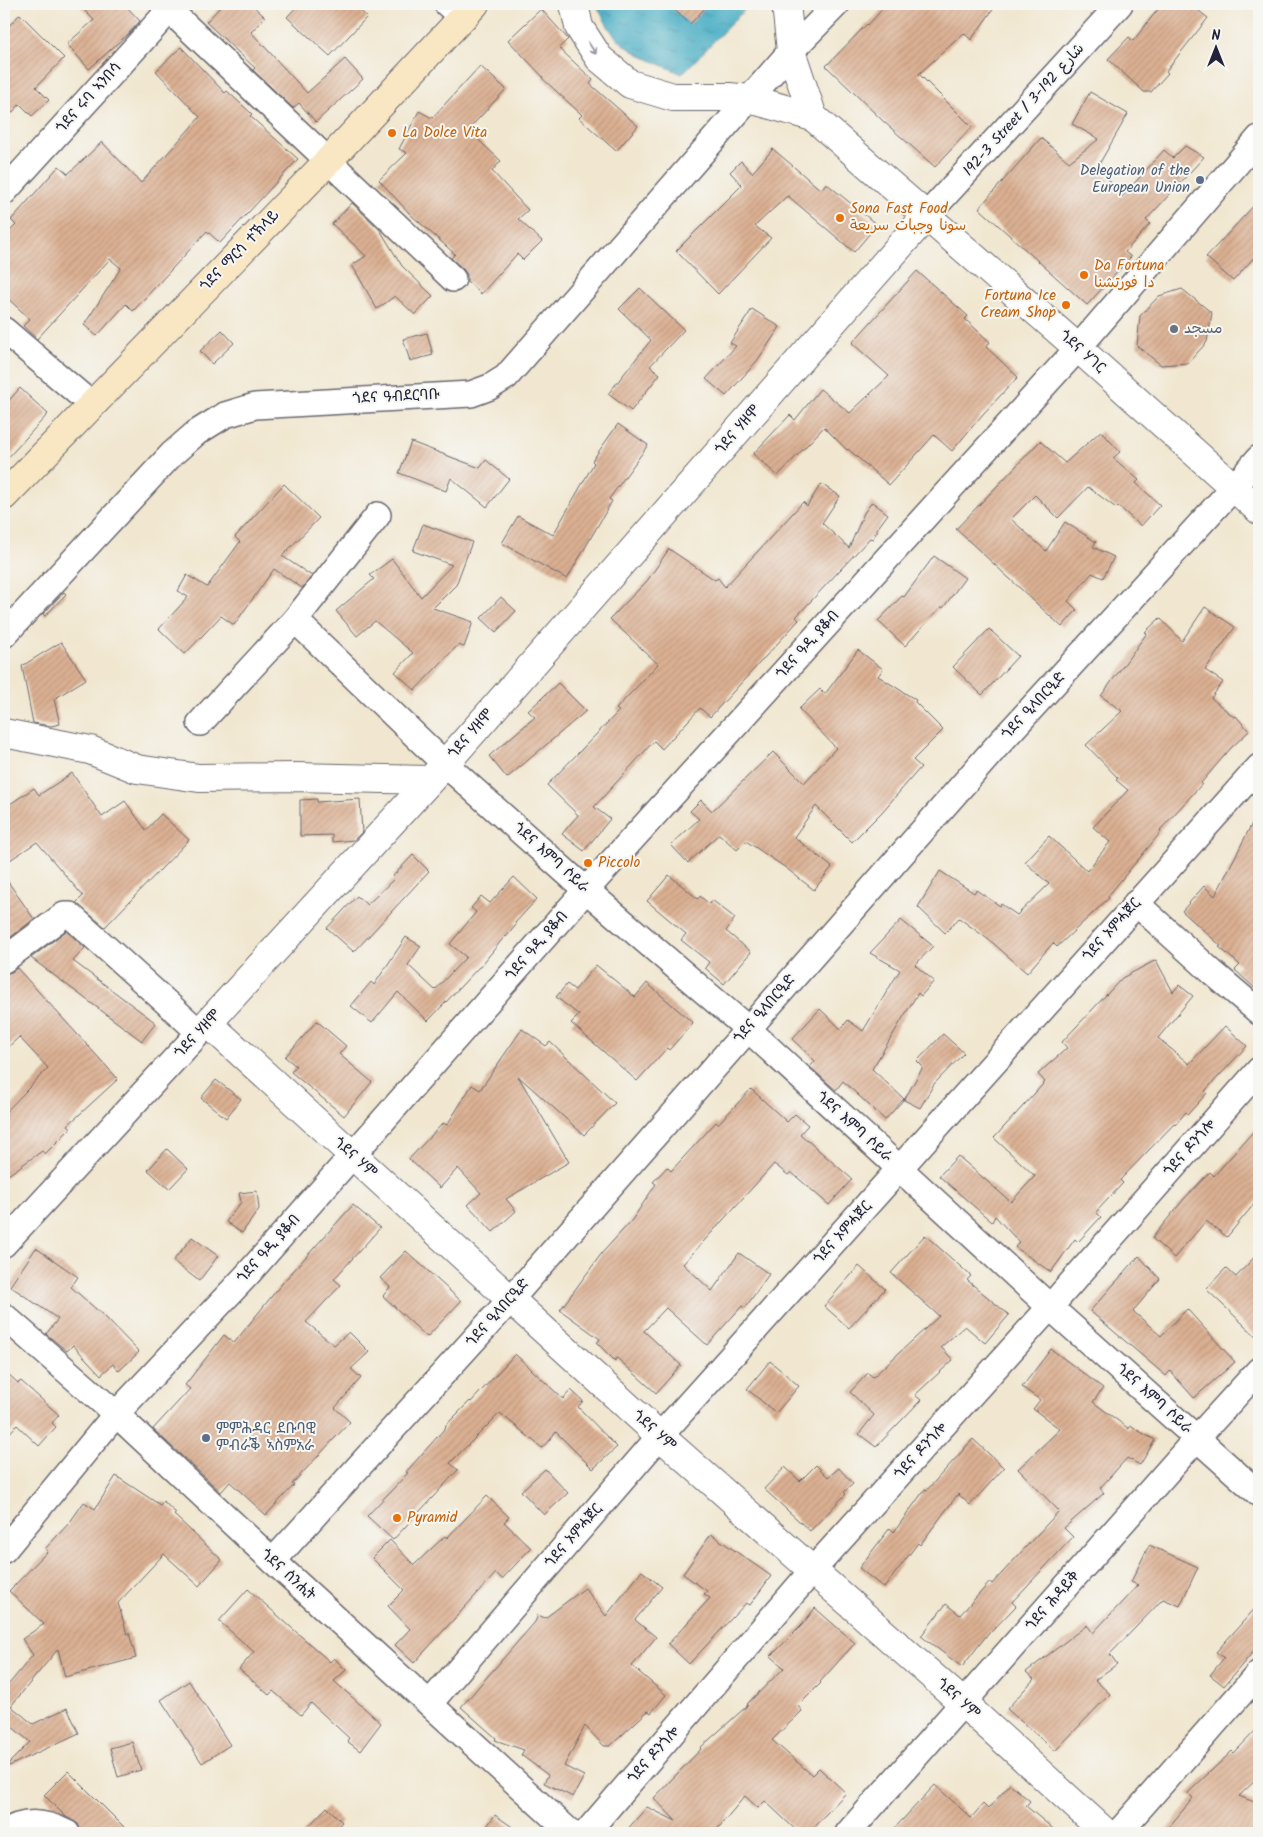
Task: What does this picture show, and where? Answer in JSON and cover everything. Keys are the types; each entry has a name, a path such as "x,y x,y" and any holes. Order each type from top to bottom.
{"main road":[{"name":"ጎደና ማርሳ ተኽላይ","path":"4,496 329,160 461,8"}],"street":[{"path":"574,4 579,27 599,58 630,84 673,97 750,99 813,117"},
{"path":"786,4 790,51 813,117"},
{"path":"790,51 837,4"},
{"name":"192-3 Street / شارع 192-3","path":"927,215 1120,4"},
{"path":"169,6 453,279"},
{"name":"ጎደና ሩባ ኣንበሳ","path":"4,192 169,6"},
{"name":"ጎደና ዓብደርባቡ","path":"4,635 172,454 196,433 226,415 255,406 471,394 490,388 506,377 790,51"},
{"name":"ጎደና ሃገር","path":"813,117 1078,348 1259,510"},
{"name":"ጎደና ዓዲ ያቆብ","path":"4,1550 116,1414 247,1275 586,890 1078,348 1259,138"},
{"name":"ጎደና ሃዘሞ","path":"4,1244 437,772 927,215"},
{"path":"4,330 92,405"},
{"name":"ጎደና ዒላበርዒድ","path":"273,1561 511,1299 996,746 1259,458"},
{"path":"200,723 294,620 378,515"},
{"name":"ጎደና እምባ ሶይራ","path":"294,620 437,772 586,890 748,1029 1050,1307 1259,1494"},
{"path":"4,733 90,750 137,769 199,778 437,772"},
{"name":"ጎደና ኦምሓጀር","path":"430,1703 660,1436 1259,766"},
{"path":"1136,903 1259,1012"},
{"path":"4,960 64,915 70,915 204,1027"},
{"name":"ጎደና ሃም","path":"204,1027 353,1156 660,1436 963,1703 1106,1833"},
{"name":"ጎደና ዶንጎሎ","path":"586,1833 812,1571 1050,1307 1259,1070"},
{"name":"ጎደና ሰንሒት","path":"4,1316 116,1414 273,1561 571,1833"},
{"name":"ጎደና ሕዳይቅ","path":"848,1833 1259,1370"},
{"path":"1118,1833 1259,1673"},
{"path":"4,1833 18,1825 32,1823 45,1824 67,1833"}],"water":[{"path":"596,4 750,4 682,74 643,57 622,43 610,30"}],"building":[{"path":"78,4 124,4 140,21 89,69 67,44 94,20"},
{"path":"223,4 251,4 265,17 251,32 307,93 345,59 363,79 316,122 299,103 293,108 253,70 255,68 206,22"},
{"path":"299,4 353,4 367,17 330,56 287,17"},
{"path":"668,4 709,4 690,24"},
{"path":"887,4 997,4 971,40 964,33 919,74 972,127 935,167 883,121 826,66"},
{"path":"1162,4 1190,4 1208,18 1166,71 1168,73 1151,92 1144,92 1108,59 1129,37 1133,41"},
{"path":"541,9 568,39 559,48 593,80 590,84 638,126 616,151 579,118 582,115 542,78 508,40"},
{"path":"20,14 64,58 36,87 49,100 32,116 20,104 4,122 4,31"},
{"path":"181,47 225,93 227,91 252,114 250,116 298,159 220,243 207,231 133,311 126,304 97,336 84,325 121,268 110,259 37,339 23,326 30,319 4,295 4,237 16,225 11,220 59,166 68,174 102,142 141,183 200,117 156,71"},
{"path":"480,66 506,89 468,130 501,161 492,171 528,210 518,219 542,241 523,260 517,254 481,294 467,281 467,274 451,258 455,254 410,214 379,180 407,153 399,149 419,111 432,118"},
{"path":"1090,92 1128,114 1098,166 1122,197 1164,150 1173,158 1185,146 1204,157 1146,220 1150,224 1125,252 1131,257 1087,305 979,208 1041,138 1069,162 1099,139 1072,124"},
{"path":"773,149 821,190 826,183 877,225 854,252 788,196 755,226 771,238 718,294 676,251 742,185 730,172 741,161 752,173"},
{"path":"1259,200 1259,252 1233,281 1206,257"},
{"path":"352,203 380,230 402,266 433,296 415,315 395,296 377,309 352,265 366,256 332,224"},
{"path":"917,271 968,316 965,319 990,342 986,347 1018,377 952,451 934,435 889,485 847,450 824,427 778,476 753,454 790,415 795,420 820,389 850,413 889,376 852,343"},
{"path":"640,288 684,330 650,366 660,374 631,411 608,394 651,340 619,309"},
{"name":"مسجد","path":"1182,289 1212,313 1207,342 1188,363 1161,365 1137,346 1140,316 1159,296"},
{"path":"752,309 780,327 757,361 726,396 706,379 736,346 730,343"},
{"path":"222,330 234,343 212,364 200,351"},
{"path":"427,333 433,355 410,361 403,339"},
{"path":"20,388 48,414 4,462 4,406"},
{"path":"618,424 648,445 609,499 612,501 567,579 502,543 518,516 553,535 594,463 592,461"},
{"path":"1101,431 1120,452 1113,458 1139,480 1136,483 1160,505 1141,526 1118,506 1116,508 1088,487 1058,518 1035,495 1011,519 1046,551 1065,522 1096,542 1093,547 1114,557 1103,578 1092,573 1068,601 1077,610 1062,627 956,529 1040,441 1065,463"},
{"path":"411,442 480,468 486,460 509,479 487,507 451,478 446,491 399,473"},
{"path":"284,484 319,518 282,556 312,576 302,588 274,569 234,625 221,616 185,654 159,629 188,597 178,591 187,575 207,587 240,542 235,537"},
{"path":"821,484 840,496 822,523 849,548 864,513 872,502 888,514 877,529 873,539 870,538 796,617 799,620 710,717 700,708 662,749 654,741 594,807 610,819 584,851 562,834 578,815 547,785 619,711 616,709 658,664 610,619 647,581 669,549 715,580 718,578 725,587 803,502 807,506"},
{"path":"423,524 472,542 456,585 433,608 473,622 464,647 458,645 415,690 395,672 413,653 375,621 357,636 336,611 374,579 370,575 392,559 421,597 452,565 413,551"},
{"path":"934,556 965,578 943,608 941,607 905,646 878,621 902,596 904,597"},
{"path":"64,592 66,594 45,616 43,614"},
{"path":"501,597 516,611 496,632 481,618"},
{"path":"1205,607 1235,627 1205,670 1223,682 1211,698 1234,717 1236,716 1249,731 1231,748 1202,784 1160,830 1161,832 1108,896 1109,898 1057,947 1053,943 1027,973 993,943 959,918 945,933 918,907 940,871 974,893 976,890 1017,915 1049,884 1025,862 1049,836 1087,871 1110,842 1093,827 1128,790 1116,780 1118,778 1086,745 1122,711 1101,696 1147,633 1145,632 1160,618 1182,641"},
{"path":"989,629 1018,656 982,695 953,667"},
{"path":"61,642 86,679 54,699 60,724 51,726 33,723 22,666"},
{"path":"858,650 883,669 878,676 916,700 915,702 943,730 913,760 921,767 882,812 852,842 816,806 794,837 832,867 814,890 746,841 737,850 719,834 688,863 671,845 699,819 690,811 701,800 712,811 773,752 804,783 836,748 799,709 820,689 825,694"},
{"path":"558,683 586,711 507,778 489,756 535,717 528,711"},
{"path":"72,773 102,817 125,801 146,830 161,814 189,840 105,927 76,903 83,896 37,842 4,864 4,808 34,788 39,795"},
{"path":"317,799 317,802 360,799 362,832 354,840 332,842 332,835 300,836 300,800"},
{"path":"1259,810 1259,992 1235,970 1240,965 1182,911 1204,886 1215,896"},
{"path":"413,855 429,871 354,952 327,928 357,896 367,905 395,878 393,876"},
{"path":"669,875 698,899 700,896 709,904 712,900 735,918 726,931 751,952 724,984 705,968 709,962 681,940 686,934 647,901"},
{"path":"4,876 34,919 7,940 4,938"},
{"path":"514,877 537,899 480,967 428,1021 398,992 372,1023 351,1006 371,982 374,985 406,937 421,946 408,965 435,990 466,957 450,944 476,912 471,908 481,896 490,903"},
{"path":"901,920 933,946 915,965 934,981 921,996 918,993 872,1069 904,1099 885,1120 843,1081 836,1090 829,1084 810,1067 815,1061 792,1039 820,1009 841,1029 848,1020 863,1031 900,970 870,953"},
{"path":"66,931 85,948 73,961 156,1023 142,1041 31,958"},
{"path":"1156,960 1173,992 1179,985 1193,996 1158,1038 1189,1064 1225,1026 1247,1046 1205,1091 1207,1093 1188,1114 1186,1112 1120,1180 1123,1183 1096,1212 1101,1217 1078,1242 1075,1239 1051,1272 1015,1247 1019,1242 995,1216 992,1222 939,1176 958,1156 1011,1202 1035,1176 994,1138 1045,1082 1038,1074 1067,1048 1062,1042 1122,978"},
{"path":"596,965 635,997 647,983 693,1023 637,1081 571,1023 579,1015 556,997 567,984 575,990"},
{"path":"17,968 118,1079 68,1125 71,1128 45,1154 42,1151 4,1178 4,1114 48,1068 19,1037 4,1051 4,974 12,972"},
{"path":"317,1021 346,1046 339,1054 372,1082 344,1116 291,1072 296,1066 285,1057"},
{"path":"522,1029 546,1046 550,1042 615,1103 584,1135 518,1076 569,1162 506,1199 516,1211 493,1232 468,1205 481,1193 458,1168 440,1188 409,1159 443,1123 447,1125 472,1085 480,1090"},
{"path":"943,1034 964,1053 934,1084 920,1108 904,1100 923,1067 917,1061"},
{"path":"216,1080 241,1099 226,1118 201,1098"},
{"path":"751,1089 787,1122 795,1114 808,1125 800,1134 852,1179 829,1205 791,1172 788,1175 774,1164 683,1264 712,1291 739,1253 769,1274 745,1308 742,1306 707,1345 666,1308 644,1331 681,1365 656,1393 617,1358 615,1361 597,1343 600,1339 560,1310 602,1253 632,1220 656,1184 653,1182 667,1167 671,1171 716,1122 718,1124"},
{"path":"1259,1125 1259,1198 1227,1237 1206,1221 1174,1258 1152,1238 1184,1199 1210,1172 1214,1176"},
{"path":"167,1149 188,1169 169,1189 148,1170"},
{"path":"257,1191 259,1209 242,1233 226,1222 241,1202 239,1193"},
{"path":"353,1205 380,1228 334,1279 341,1285 306,1322 334,1345 349,1332 369,1352 351,1369 361,1378 335,1408 350,1422 266,1515 230,1482 221,1492 153,1429 190,1389 185,1385 224,1335 234,1343 284,1281"},
{"path":"925,1235 971,1276 967,1280 1009,1315 985,1343 965,1326 941,1347 953,1360 915,1395 921,1400 876,1447 859,1434 874,1415 850,1392 868,1373 873,1377 939,1316 891,1273"},
{"path":"192,1237 218,1256 199,1281 173,1261"},
{"path":"36,1248 78,1277 71,1287 105,1317 139,1352 119,1371 113,1364 101,1375 73,1345 67,1351 46,1334 58,1319 10,1286"},
{"path":"406,1251 461,1301 427,1337 383,1296 390,1287 380,1278"},
{"path":"1259,1252 1259,1339 1206,1289 1226,1268 1236,1277"},
{"path":"1139,1256 1160,1279 1133,1311 1161,1336 1187,1309 1235,1362 1194,1398 1170,1371 1166,1376 1090,1311"},
{"path":"859,1266 885,1289 849,1328 824,1306"},
{"path":"1051,1349 1103,1388 1093,1402 1129,1429 1130,1426 1155,1440 1140,1465 1127,1458 1100,1488 1104,1493 1064,1528 1073,1537 1012,1602 1016,1606 990,1631 962,1667 921,1636 946,1604 960,1615 990,1582 992,1584 1059,1511 1018,1469 1060,1429 1033,1409 1040,1400 1022,1387"},
{"path":"515,1354 563,1399 571,1390 583,1401 578,1407 617,1447 593,1469 556,1432 542,1448 500,1413 450,1463 458,1470 393,1540 367,1516 408,1473 406,1472 445,1426 471,1402"},
{"path":"770,1361 799,1386 776,1413 747,1389"},
{"path":"4,1370 18,1383 21,1381 59,1415 52,1423 56,1427 39,1446 17,1425 4,1439"},
{"path":"973,1439 1004,1468 970,1505 958,1494 920,1545 918,1543 884,1588 859,1568 890,1528 894,1532 925,1489 927,1490"},
{"path":"816,1465 828,1477 839,1468 853,1484 844,1492 846,1494 810,1531 764,1489 785,1467 800,1481"},
{"path":"545,1469 568,1493 544,1515 521,1491"},
{"path":"116,1476 160,1505 163,1501 176,1513 174,1515 222,1560 199,1586 164,1554 118,1603 136,1658 65,1677 58,1649 11,1706 33,1724 67,1708 79,1733 9,1766 8,1764 30,1742 4,1720 4,1690 33,1655 22,1639 44,1624 9,1591 48,1551 45,1549 70,1522 84,1502 95,1509"},
{"path":"487,1496 509,1517 504,1522 531,1548 502,1579 496,1573 414,1663 395,1645 410,1629 388,1606 404,1590 372,1558 390,1540 414,1565 445,1536 447,1538"},
{"path":"711,1534 771,1576 750,1605 746,1603 689,1664 668,1644 710,1598 704,1594 707,1591 683,1574"},
{"path":"1149,1545 1198,1567 1180,1606 1163,1599 1110,1654 1117,1664 1095,1680 1110,1694 1055,1751 1007,1709 1034,1679 1026,1672 1087,1625 1093,1633 1138,1585 1131,1582"},
{"path":"642,1571 662,1587 635,1620 656,1637 632,1666 666,1695 651,1713 648,1711 610,1746 604,1746 585,1726 564,1766 584,1776 573,1797 544,1783 548,1775 521,1755 524,1750 495,1740 496,1738 461,1707 535,1622 538,1615 545,1618 585,1588 606,1616"},
{"path":"248,1589 330,1662 334,1658 346,1670 334,1681 381,1723 360,1751 347,1741 349,1738 311,1703 301,1715 273,1691 269,1695 239,1669 254,1652 219,1621"},
{"path":"1259,1604 1259,1645 1224,1686 1210,1675 1224,1658 1216,1652"},
{"path":"815,1608 855,1643 821,1683 798,1706 802,1711 772,1740 812,1775 819,1768 846,1793 808,1833 799,1833 765,1801 758,1808 745,1796 714,1833 624,1833 647,1807 676,1821 654,1798 700,1748 748,1705 784,1668 771,1656 802,1625"},
{"path":"189,1681 230,1745 202,1763 161,1700"},
{"path":"1259,1727 1259,1777 1239,1796 1259,1804 1259,1833 1164,1833 1193,1798 1188,1793 1232,1751 1234,1753"},
{"path":"132,1742 141,1770 118,1777 110,1748"},
{"path":"68,1771 130,1833 81,1832 78,1824 66,1817 44,1795"},
{"path":"1010,1784 1030,1801 1026,1806 1058,1833 890,1833 935,1785 971,1818 983,1804 988,1809"},
{"path":"327,1807 342,1822 332,1833 302,1833"},
{"path":"495,1815 521,1833 482,1833"}],"place":[{"name":"La Dolce Vita","path":"392,133"},
{"name":"Delegation of the European Union","path":"1200,180"},
{"name":"Sona Fast Food سونا وجبات سريعة","path":"840,218"},
{"name":"Da Fortuna دا فورتشنا","path":"1084,275"},
{"name":"Fortuna Ice Cream Shop","path":"1066,305"},
{"name":"مسجد","path":"1174,329"},
{"name":"Piccolo","path":"588,863"},
{"name":"ምምሕዳር ደቡባዊ ምብራቕ ኣስምአራ","path":"206,1438"},
{"name":"Pyramid","path":"397,1518"}]}
